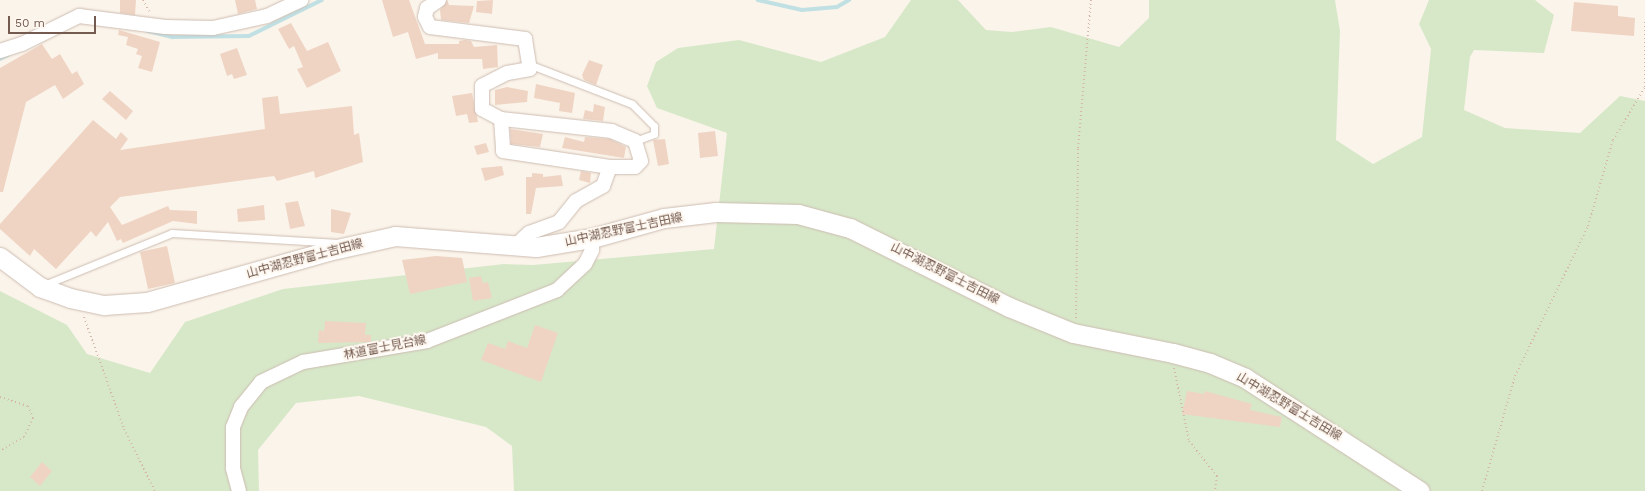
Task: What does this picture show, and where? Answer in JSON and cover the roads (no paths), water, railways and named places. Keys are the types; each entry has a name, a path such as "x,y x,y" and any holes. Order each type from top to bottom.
{"main road":[{"name":"山中湖忍野富士吉田線","path":"0,257 40,287 70,298 104,305 148,302 352,245 395,236 536,247 592,238 672,217 716,212 798,214 850,228 1009,307 1073,333 1172,353 1210,363 1246,378 1420,491"}],"street":[{"path":"0,51 22,44 79,16 165,27 213,28 267,16 302,0"},
{"path":"439,0 427,8 425,17 430,27 525,39 532,65 526,73 507,73 482,86 482,109 501,119 612,131 635,141 641,161 635,167 610,167 503,151 501,119"},
{"path":"515,246 529,233 559,222 576,201 603,186 610,167"},
{"name":"林道富士見台線","path":"238,491 233,468 233,427 241,407 261,382 303,362 427,341 557,290 585,264 592,250 592,238"}],"lane":[{"path":"532,65 632,104 654,126 654,134 635,141"},
{"path":"40,287 172,233 329,241 352,245"}],"waterway":[{"path":"148,31 172,37 249,36 322,0"},
{"path":"758,0 802,10 837,7 849,0"},
{"path":"0,59 8,55"}]}
